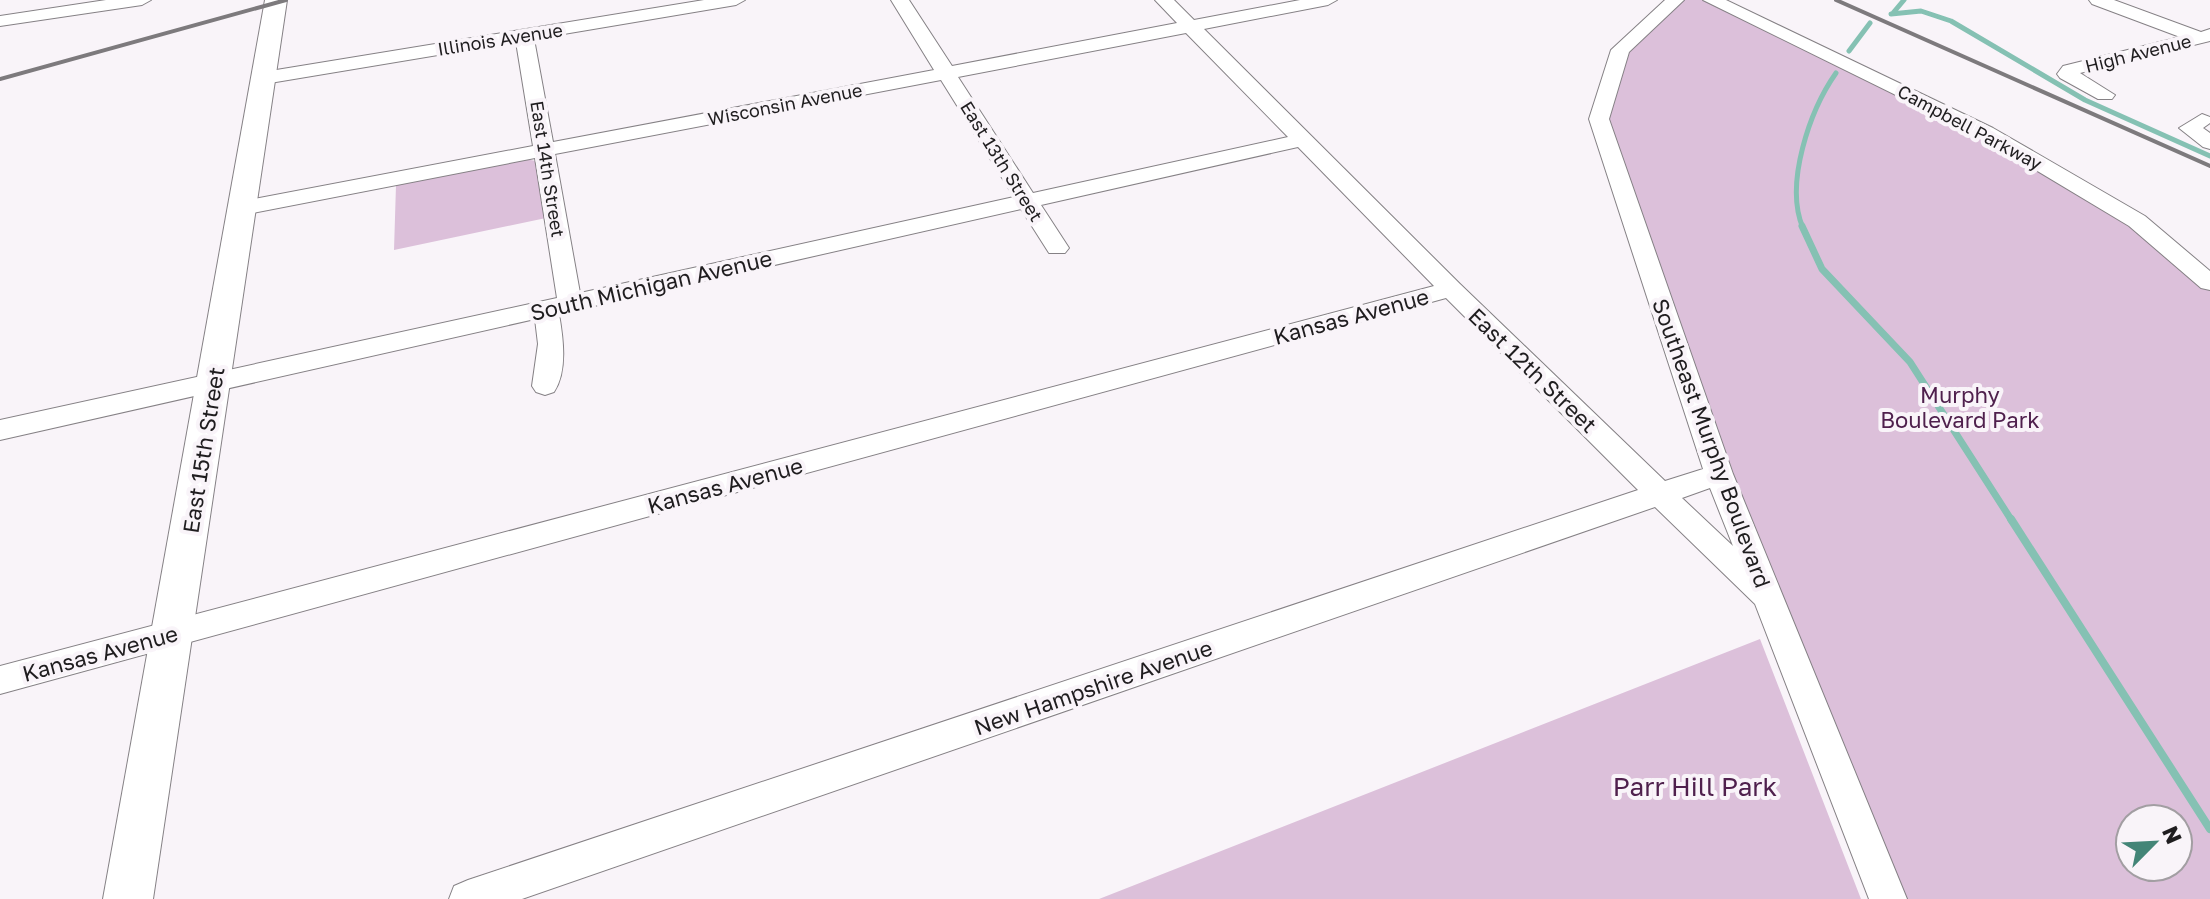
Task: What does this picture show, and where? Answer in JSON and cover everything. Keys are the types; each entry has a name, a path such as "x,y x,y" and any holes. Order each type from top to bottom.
{"main road":[{"name":"East 15th Street","path":"128,899 276,0"}],"street":[{"path":"0,21 142,0"},
{"name":"Illinois Avenue","path":"264,78 736,0"},
{"name":"East 13th Street","path":"900,0 1057,248"},
{"name":"East 12th Street","path":"1164,0 1451,289 1770,601"},
{"name":"Wisconsin Avenue","path":"243,208 1328,0"},
{"name":"Southeast Murphy Boulevard","path":"1675,0 1620,50 1599,119 1719,474 1888,899"},
{"name":"Campbell Parkway","path":"1712,0 1986,132 2137,221 2210,283"},
{"path":"2098,0 2204,36"},
{"name":"East 14th Street","path":"524,35 545,150 558,306 545,386"},
{"name":"High Avenue","path":"2105,95 2067,74 2070,70 2204,36"},
{"path":"2202,120 2189,128 2210,143"},
{"name":"South Michigan Avenue","path":"0,430 1302,140"},
{"name":"Kansas Avenue","path":"0,680 1451,289"},
{"name":"New Hampshire Avenue","path":"468,899 1719,474"}],"green space":[{"name":"Murphy Boulevard Park","path":"1675,0 1712,0 1986,132 2137,221 2210,283 2210,899 1888,899 1599,119 1620,50"},
{"path":"525,159 536,161 546,218 394,250 396,185"},
{"name":"Parr Hill Park","path":"1760,639 1861,899 1099,899"}],"waterway":[{"path":"1893,13 1904,0"},
{"path":"1891,14 1921,11 1951,21 2085,100 2210,156"},
{"path":"1849,51 1870,23"},
{"path":"1803,228 1796,190 1798,169 1809,127 1836,73"},
{"path":"1802,226 1822,269 1910,362 2012,521"},
{"path":"2011,519 2210,829"}],"railway":[{"path":"0,79 286,0"},
{"path":"1836,0 2210,166"}]}
